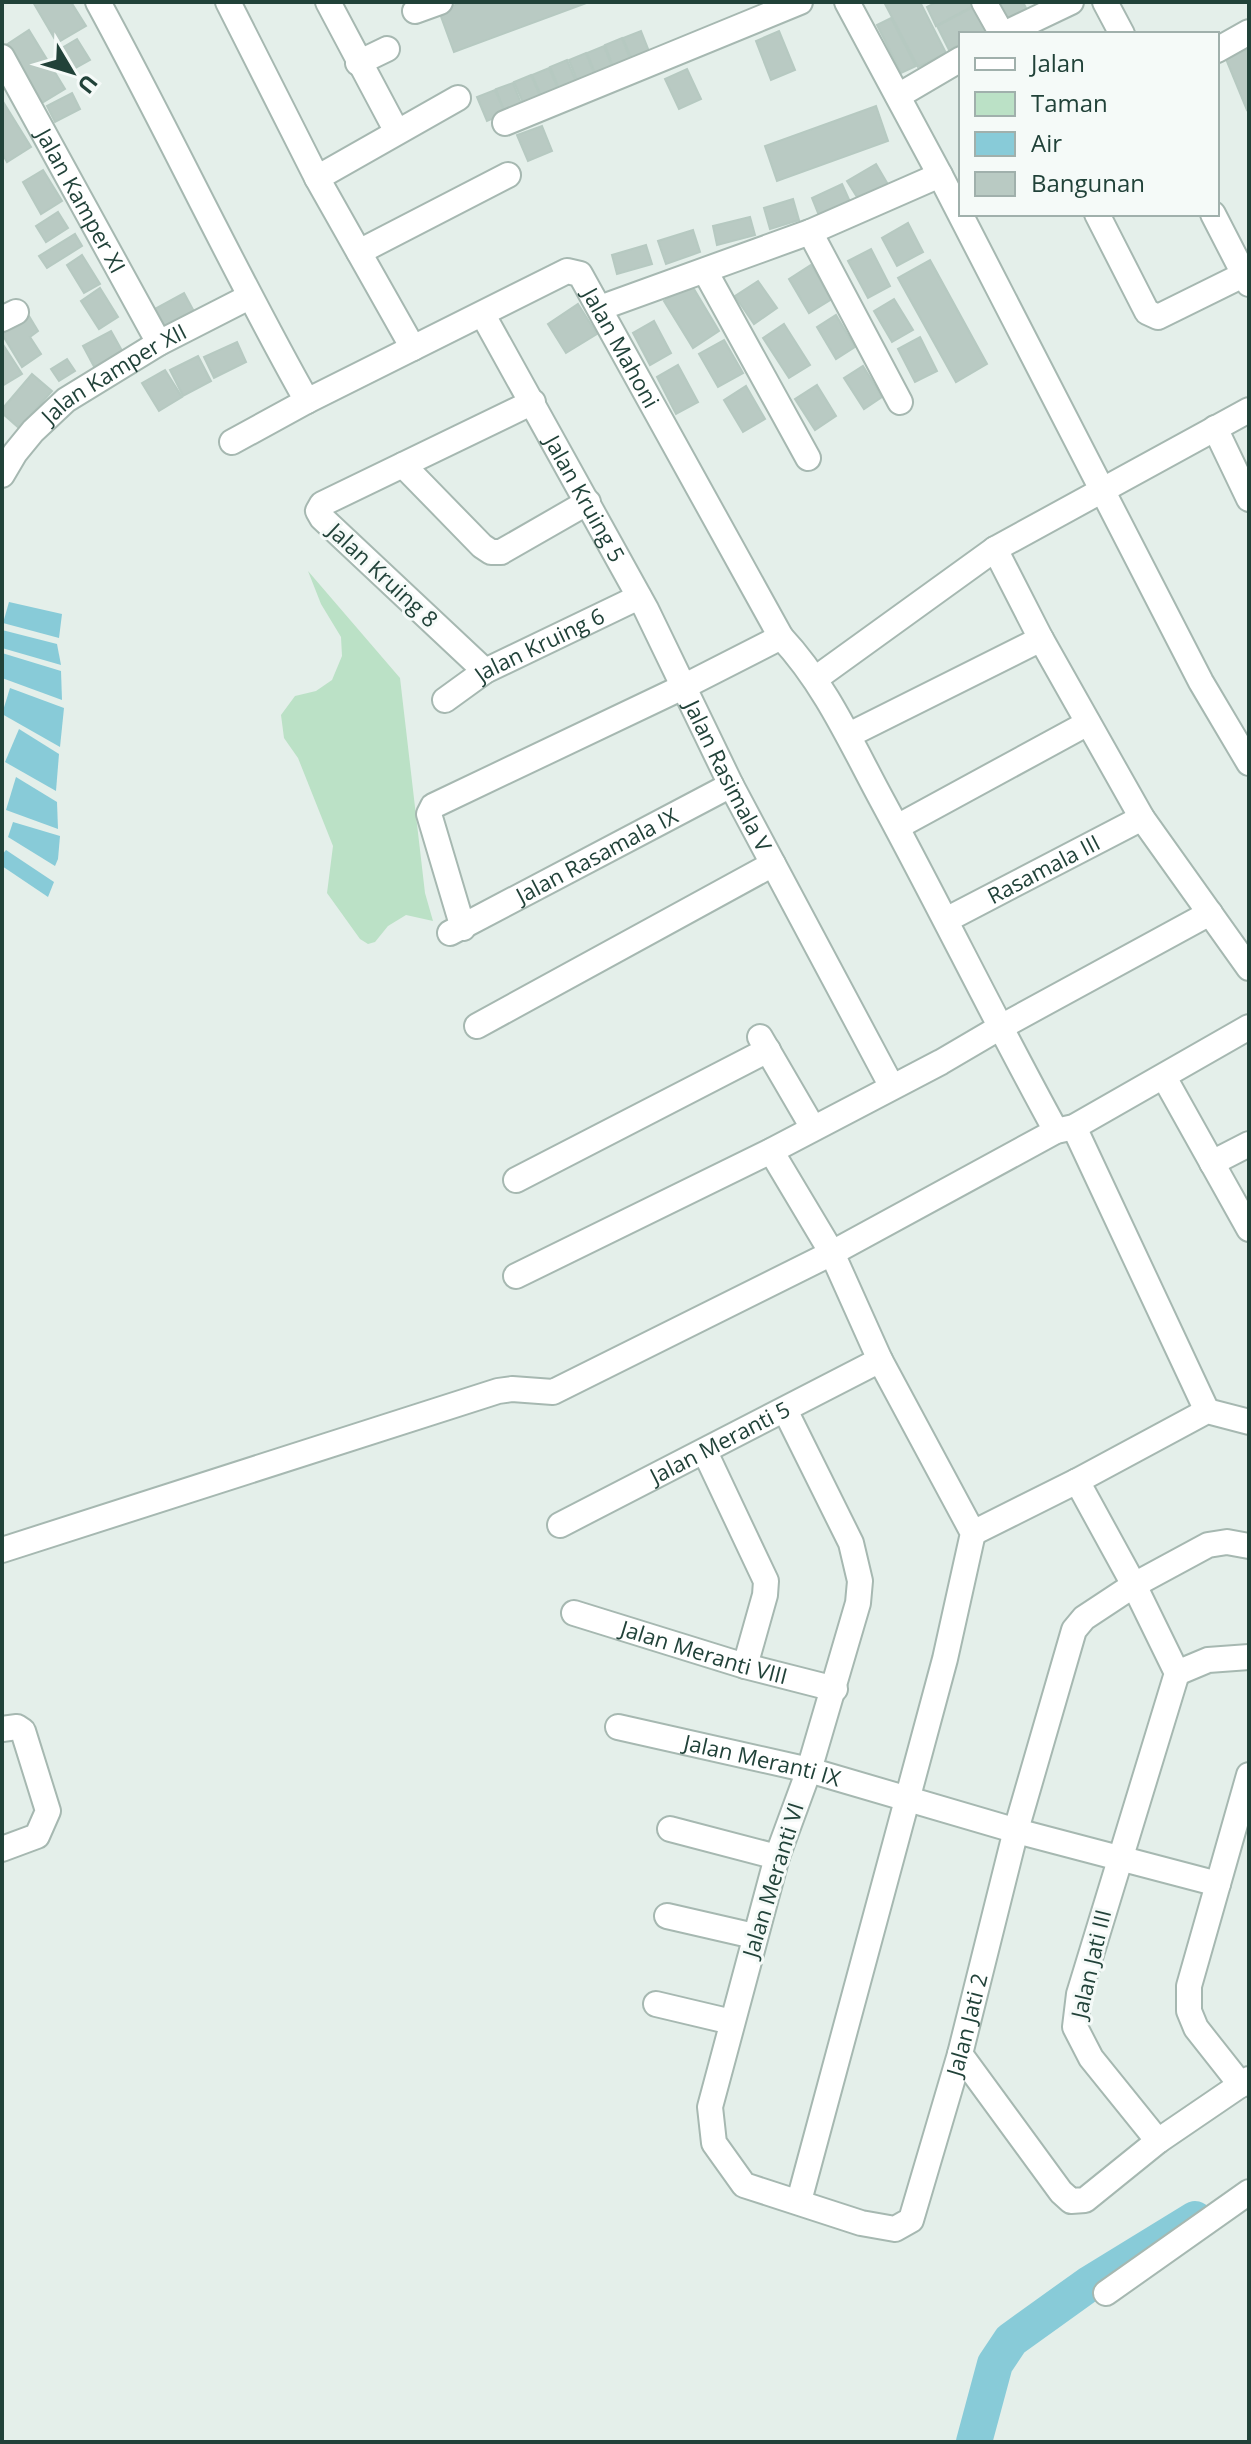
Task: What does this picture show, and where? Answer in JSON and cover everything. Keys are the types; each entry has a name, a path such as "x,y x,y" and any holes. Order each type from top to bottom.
{"street":[{"path":"98,2 155,105 249,297 307,401"},
{"path":"228,2 317,178 413,348"},
{"path":"328,2 397,132"},
{"path":"415,11 440,2"},
{"path":"505,123 800,2"},
{"path":"847,2 959,213"},
{"path":"984,2 1002,32"},
{"path":"1007,32 1071,2"},
{"path":"1105,2 1121,32"},
{"path":"1219,49 1249,32"},
{"path":"358,63 387,49"},
{"name":"Jalan Kamper XI","path":"2,57 159,343"},
{"path":"898,96 959,60"},
{"path":"317,178 458,98"},
{"path":"359,252 508,175"},
{"path":"600,308 810,232 940,175"},
{"path":"961,216 1201,682 1249,762"},
{"path":"1098,216 1147,312 1158,317 1247,277 1214,216"},
{"path":"810,232 900,402"},
{"name":"Jalan Mahoni","path":"232,442 307,401 567,271 580,274 781,637 815,679 849,735 999,1028 1065,1129 1207,1411"},
{"path":"705,271 808,458"},
{"name":"Jalan Kamper XII","path":"2,475 8,444 66,400 159,343 249,297"},
{"name":"Jalan Kruing 5","path":"483,315 588,502 685,686"},
{"name":"Jalan Kruing 8","path":"485,671 318,511 322,504 533,402"},
{"path":"815,679 995,549 1249,410"},
{"path":"1215,428 1249,499"},
{"path":"403,465 491,552 501,552 588,502"},
{"path":"995,549 1041,639 1142,818 1249,968"},
{"name":"Jalan Kruing 6","path":"445,700 485,671 639,597"},
{"path":"685,686 781,637"},
{"path":"849,735 1041,639"},
{"name":"Jalan Rasimala V","path":"685,686 731,785 892,1087"},
{"name":"Jalan Rasamala IX","path":"685,686 433,806 429,814 446,871 457,930 731,785"},
{"path":"897,827 1088,723"},
{"name":"Rasamala III","path":"946,920 1142,818"},
{"path":"477,1026 773,864"},
{"path":"516,1276 771,1151 1210,913"},
{"path":"2,1550 498,1391 553,1392 832,1253 1164,1077 1249,1027"},
{"path":"516,1180 764,1043 813,1128"},
{"path":"1164,1077 1249,1229"},
{"path":"1212,1163 1249,1144"},
{"path":"771,1151 832,1253 880,1360 973,1533 945,1659 799,2201"},
{"name":"Jalan Meranti 5","path":"560,1525 880,1360"},
{"name":"Jalan Meranti VI","path":"785,1410 851,1543 860,1581 858,1603 835,1689 777,1857 754,1936 710,2107 714,2143 744,2185 861,2223 895,2229 911,2220"},
{"path":"973,1533 1207,1411 1249,1422"},
{"path":"705,1452 766,1581 745,1666"},
{"path":"1077,1481 1134,1585 1177,1673 1119,1857"},
{"name":"Jalan Jati 2","path":"911,2220 960,2054 1016,1830 1074,1630 1084,1618 1134,1585 1208,1545 1227,1542 1249,1546"},
{"name":"Jalan Meranti VIII","path":"574,1613 745,1666 835,1689"},
{"path":"1177,1673 1208,1660 1249,1657"},
{"path":"2,1729 17,1727 23,1731 48,1811 37,1836 2,1849"},
{"name":"Jalan Meranti IX","path":"618,1727 809,1770 1218,1884"},
{"path":"960,2054 1061,2192 1071,2201 1085,2200 1158,2141 1245,2082 1196,2028 1189,2011 1189,1986 1249,1775"},
{"path":"670,1829 777,1857"},
{"name":"Jalan Jati III","path":"1119,1857 1079,1994 1075,2027 1091,2058 1158,2141"},
{"path":"667,1916 754,1936"},
{"path":"656,2004 732,2022"},
{"path":"1106,2293 1249,2192"}],"green space":[{"path":"308,571 400,678 425,893 433,921 406,915 388,926 375,942 368,944 360,939 327,893 333,846 298,758 284,738 281,715 295,696 316,691 332,680 342,656 341,637 321,604"}],"water":[{"path":"9,602 62,614 59,638 3,623"},
{"path":"2,630 57,644 61,665 2,648"},
{"path":"2,653 61,671 62,700 2,678"},
{"path":"10,688 64,708 60,747 2,714"},
{"path":"19,729 59,754 56,791 5,762"},
{"path":"16,777 57,802 58,829 6,810"},
{"path":"13,822 60,836 55,866 8,837"},
{"path":"6,850 54,882 48,897 2,866 2,855"}],"building":[{"path":"33,2 71,2 86,26 57,43"},
{"path":"463,2 589,2 454,52 439,11"},
{"path":"884,2 920,2 946,53 918,67"},
{"path":"937,2 973,2 975,5 936,26 927,7"},
{"path":"994,2 1023,2 1028,12 1006,24"},
{"path":"975,6 988,30 959,32 959,45 949,50 937,26"},
{"path":"891,18 916,66 901,73 877,25"},
{"path":"29,30 65,89 42,103 6,45"},
{"path":"641,31 650,54 632,61 623,38"},
{"path":"779,31 795,70 771,80 756,41"},
{"path":"622,38 631,62 614,69 605,45"},
{"path":"77,39 90,60 72,70 60,49"},
{"path":"604,46 613,69 596,76 587,53"},
{"path":"1249,49 1249,109 1247,110 1226,59"},
{"path":"586,53 595,76 578,83 569,60"},
{"path":"567,60 577,84 560,91 550,67"},
{"path":"549,68 559,91 542,98 532,75"},
{"path":"687,69 701,99 679,109 665,79"},
{"path":"531,75 541,98 524,105 514,82"},
{"path":"513,83 522,106 505,113 496,89"},
{"path":"495,90 505,113 487,121 477,97"},
{"path":"72,93 80,109 55,122 47,106"},
{"path":"2,100 31,147 7,162 2,153"},
{"path":"876,106 888,141 777,181 765,146"},
{"path":"542,126 552,151 528,161 517,135"},
{"path":"876,164 890,188 862,205 847,181"},
{"path":"43,170 62,201 41,214 23,182"},
{"path":"842,184 851,204 820,218 812,198"},
{"path":"793,199 799,220 770,229 764,208"},
{"path":"58,212 68,228 46,242 36,226"},
{"path":"750,217 755,235 717,245 713,226"},
{"path":"908,223 923,252 897,266 882,238"},
{"path":"693,230 700,252 666,264 658,241"},
{"path":"75,234 82,246 47,268 39,256"},
{"path":"646,245 652,264 617,274 612,255"},
{"path":"871,249 890,286 868,298 848,261"},
{"path":"82,255 100,284 84,293 67,265"},
{"path":"930,260 987,364 956,382 898,278"},
{"path":"811,265 832,299 809,313 789,279"},
{"path":"758,281 777,308 754,324 735,296"},
{"path":"691,284 719,331 693,348 664,301"},
{"path":"100,288 118,317 99,329 81,301"},
{"path":"184,293 197,317 168,333 155,309"},
{"path":"894,299 913,330 892,342 874,311"},
{"path":"578,304 597,334 566,353 548,324"},
{"path":"836,315 855,347 836,359 817,327"},
{"path":"29,316 38,331 30,337 41,354 22,367 2,334"},
{"path":"654,321 671,353 650,365 633,333"},
{"path":"784,324 810,365 789,378 763,338"},
{"path":"111,331 125,356 97,372 83,346"},
{"path":"920,337 937,371 915,382 898,349"},
{"path":"724,340 743,373 718,387 699,354"},
{"path":"237,342 246,362 214,378 204,357"},
{"path":"2,343 22,374 2,386"},
{"path":"198,356 211,381 183,396 170,370"},
{"path":"67,359 75,371 59,381 51,369"},
{"path":"678,365 698,402 676,414 657,377"},
{"path":"863,366 882,397 864,409 844,378"},
{"path":"165,370 182,397 159,411 142,383"},
{"path":"32,374 52,391 19,428 2,413 2,409"},
{"path":"817,385 836,416 815,430 795,399"},
{"path":"746,386 765,419 743,432 724,400"}],"waterway":[{"path":"974,2442 995,2364 1011,2340 1089,2284 1195,2219"}]}
